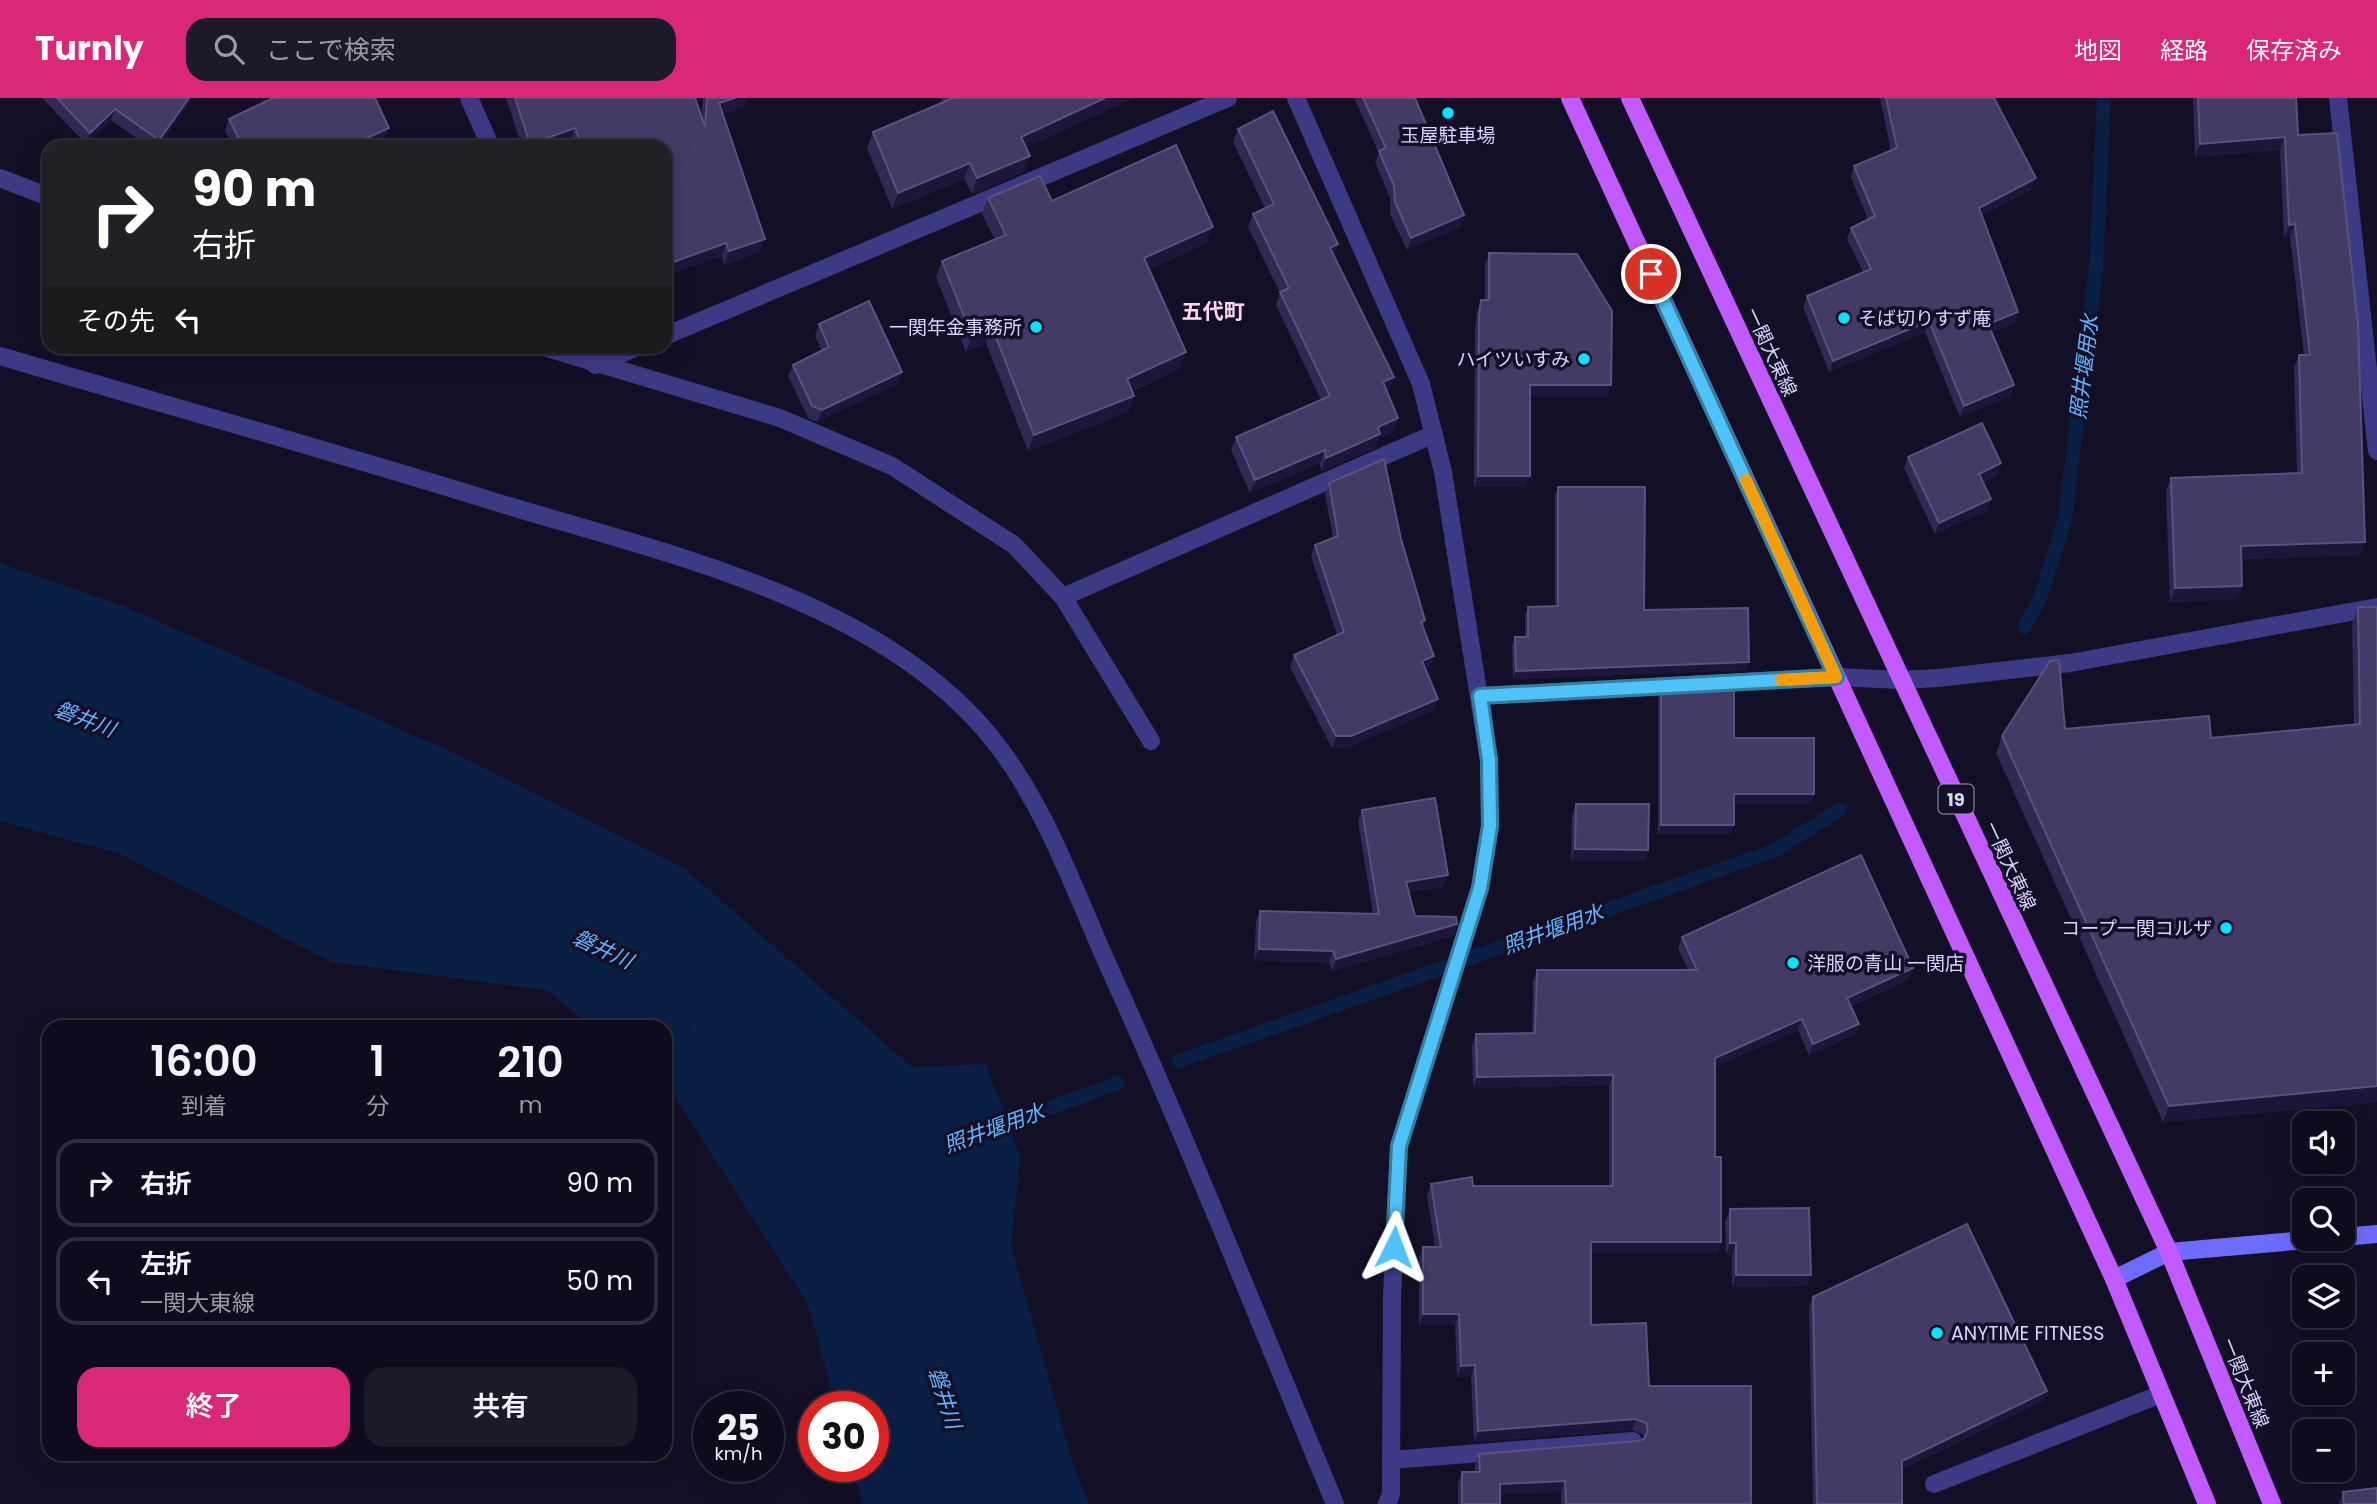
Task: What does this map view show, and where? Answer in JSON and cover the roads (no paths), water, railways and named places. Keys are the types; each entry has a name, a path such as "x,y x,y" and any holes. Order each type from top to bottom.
{"main road":[{"path":"1570,98 2114,1279 2207,1504"},
{"name":"一関大東線","path":"1630,98 2169,1252 2272,1504"}],"street":[{"path":"469,98 488,140"},
{"path":"672,333 1228,98"},
{"path":"1296,98 1421,384 1434,434 1489,760 1490,826 1480,888 1399,1146 1392,1298 1391,1501"},
{"path":"2338,98 2377,451"},
{"path":"0,178 42,194"},
{"path":"563,354 780,418 892,466 1014,545 1063,597 1151,741"},
{"path":"595,365 620,354"},
{"path":"0,356 380,467 773,590 866,633 925,672 993,740 1047,824 1138,1031 1335,1504"},
{"path":"1063,597 1434,434"},
{"path":"1480,696 1836,677 1900,680 2070,663 2377,607"},
{"path":"2355,1236 2377,1234"},
{"path":"2114,1279 2169,1252 2292,1241"},
{"path":"1934,1484 2161,1394"},
{"path":"1391,1460 1633,1441"}],"water":[{"name":"磐井川","path":"0,563 126,607 458,755 685,869 912,1067 986,1064 1020,1156 1011,1246 1073,1464 1089,1504 863,1504 856,1482 889,1482 889,1391 832,1391 808,1304 672,1093 672,1020 583,1020 547,990 332,962 120,854 0,821"}],"waterway":[{"name":"照井堰用水","path":"2024,627 2040,599 2065,519 2096,269 2104,98"},
{"name":"照井堰用水","path":"1179,1061 1773,851 1840,810"},
{"name":"照井堰用水","path":"991,1129 1118,1083"}],"place":[{"name":"玉屋駐車場","path":"1448,113"},
{"name":"そば切りすず庵","path":"1844,318"},
{"name":"一関年金事務所","path":"1036,327"},
{"name":"ハイツいすみ","path":"1584,359"},
{"name":"コープ一関コルザ","path":"2226,928"},
{"name":"洋服の青山 一関店","path":"1793,963"},
{"name":"ANYTIME FITNESS","path":"1937,1333"}],"district":[{"name":"五代町","path":"1213,311"}]}
